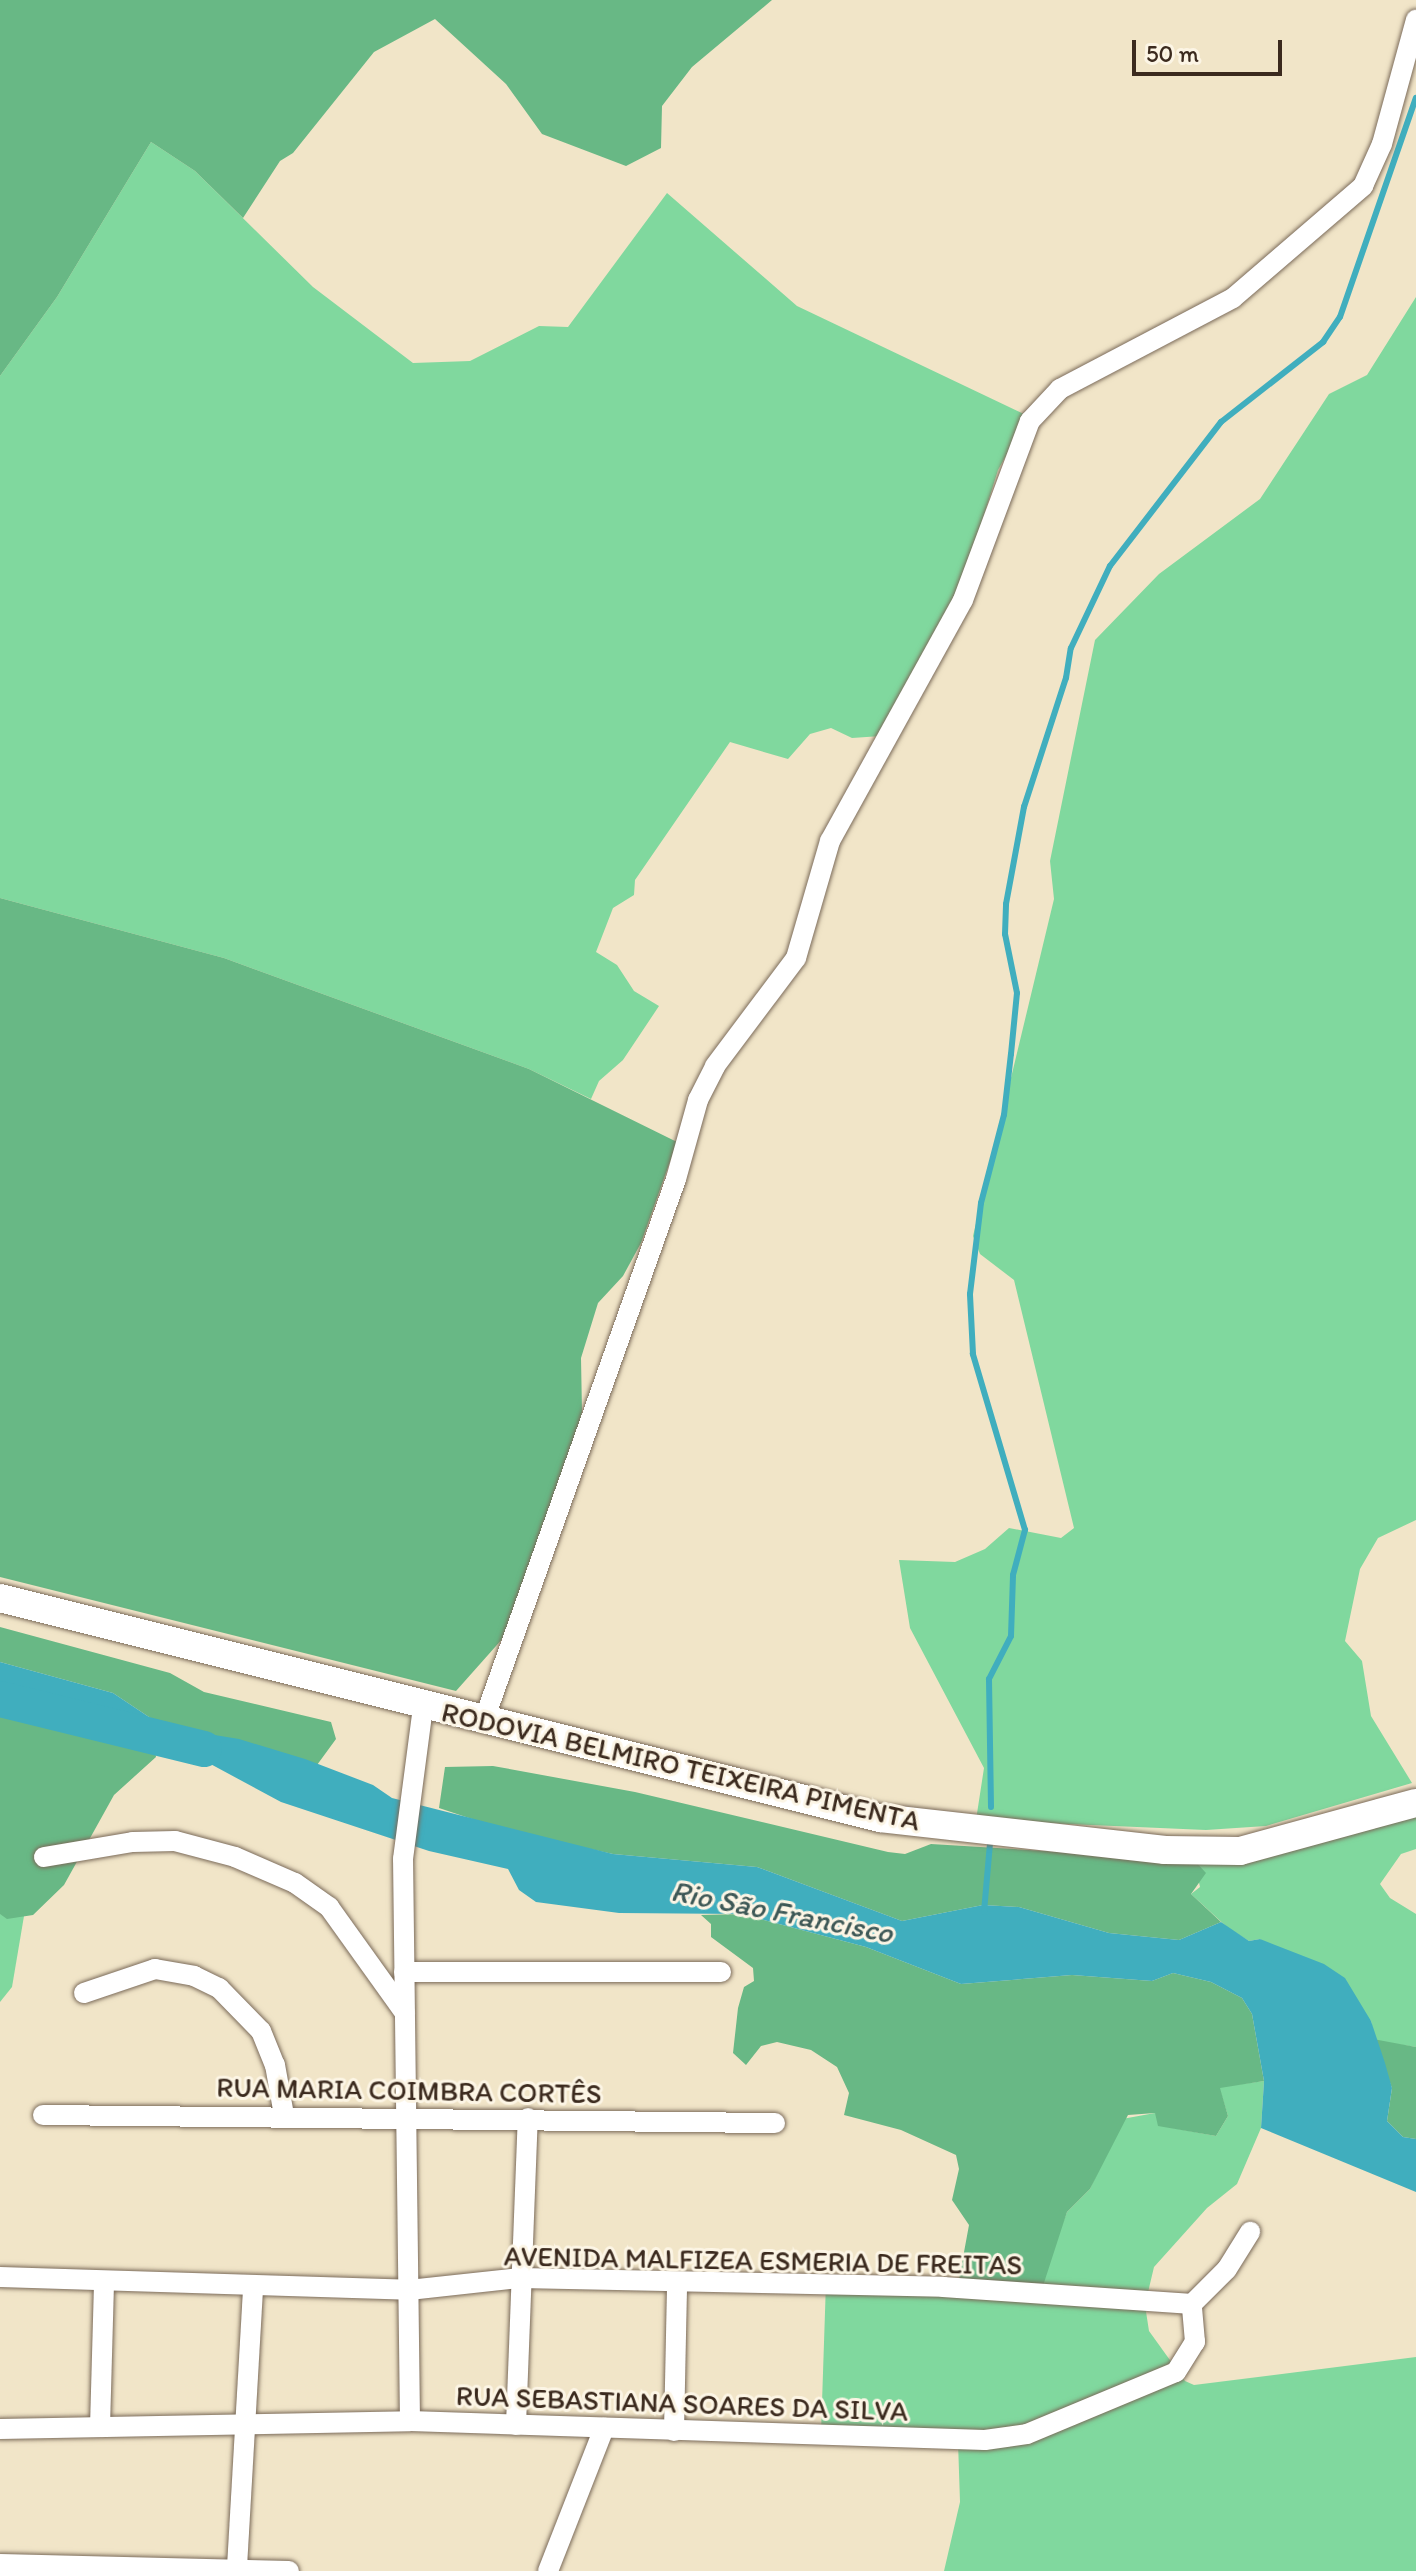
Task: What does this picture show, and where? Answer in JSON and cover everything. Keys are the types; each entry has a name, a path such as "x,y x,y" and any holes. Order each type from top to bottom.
{"main road":[{"name":"RODOVIA BELMIRO TEIXEIRA PIMENTA","path":"0,1598 423,1707 880,1818 1165,1850 1240,1851 1416,1803"}],"street":[{"path":"484,1720 676,1179 698,1100 715,1066 796,958 830,841 963,600 1030,421 1060,389 1233,298 1363,186 1382,144 1416,20"},
{"path":"410,2421 403,1859 423,1707"},
{"path":"44,1857 161,1841 235,1857 295,1883 329,1907 405,2013"},
{"path":"84,1993 155,1969 194,1976 219,1988 261,2031 275,2065 284,2115"},
{"path":"404,1972 721,1972"},
{"name":"RUA MARIA COIMBRA CORTÊS","path":"43,2115 406,2116 775,2123"},
{"path":"516,2425 528,2118"},
{"path":"1192,2304 1227,2269 1250,2232"},
{"name":"AVENIDA MALFIZEA ESMERIA DE FREITAS","path":"0,2277 409,2290 520,2278 943,2287 1192,2304"},
{"path":"100,2427 104,2281"},
{"path":"674,2431 677,2282"},
{"path":"237,2567 253,2286"},
{"name":"RUA SEBASTIANA SOARES DA SILVA","path":"0,2429 410,2421 927,2439 1027,2434 1176,2372 1195,2342 1192,2304"},
{"path":"548,2571 604,2428"},
{"path":"0,2564 125,2571 237,2567 289,2571"}],"green space":[{"path":"0,0 772,0 692,67 662,106 661,148 626,166 542,134 506,84 435,19 374,52 293,153 280,161 243,218 195,171 151,142 57,297 0,376"},
{"path":"151,142 195,171 313,287 413,363 470,361 539,326 568,327 667,193 797,306 1028,416 998,470 965,576 881,736 852,738 831,728 810,734 788,759 730,742 635,880 634,895 613,908 596,952 617,965 634,991 659,1006 623,1060 599,1081 591,1099 529,1069 224,958 0,898 0,376 57,297"},
{"path":"1416,297 1416,1520 1378,1538 1360,1569 1345,1641 1362,1661 1371,1716 1412,1783 1266,1826 1206,1830 976,1820 984,1768 910,1628 899,1560 955,1562 985,1549 1009,1528 1061,1538 1074,1528 1014,1280 980,1254 973,1236 1054,899 1050,861 1095,640 1159,574 1260,499 1329,394 1367,375"},
{"path":"0,898 224,958 529,1069 677,1142 641,1243 623,1276 598,1303 581,1358 582,1412 573,1450 512,1628 456,1691 0,1577"},
{"path":"0,1627 170,1673 204,1692 331,1722 336,1739 317,1765 184,1730 152,1719 113,1693 0,1662"},
{"path":"0,1698 78,1710 113,1726 153,1733 156,1757 114,1795 64,1885 33,1915 7,1919 0,1914"},
{"path":"493,1766 635,1792 888,1852 905,1854 931,1844 1194,1860 1206,1873 1191,1894 1221,1922 1179,1940 1109,1933 1019,1907 983,1905 902,1921 757,1867 613,1854 508,1831 439,1808 445,1767"},
{"path":"1416,1807 1416,1849 1401,1854 1380,1884 1390,1898 1416,1914 1416,2047 1375,2041 1371,2021 1260,1939 1249,1941 1228,1928 1191,1894 1200,1887 1194,1860"},
{"path":"0,1914 24,1916 12,1987 0,2002"},
{"path":"741,1914 866,1947 961,1984 1072,1975 1152,1981 1173,1973 1211,1982 1242,1998 1252,2014 1264,2081 1220,2088 1228,2116 1216,2136 1158,2126 1155,2113 1128,2115 1090,2189 1067,2212 1042,2289 957,2290 969,2225 952,2200 959,2169 956,2155 901,2130 844,2115 849,2093 837,2067 811,2050 777,2042 761,2046 746,2065 733,2053 738,2008 744,1987 754,1981 753,1968 711,1937 711,1924 701,1915"},
{"path":"1373,2039 1416,2047 1416,2139 1403,2137 1387,2121 1392,2088"},
{"path":"1264,2081 1261,2128 1237,2184 1207,2208 1154,2267 1145,2305 1149,2331 1185,2381 1194,2385 1416,2357 1416,2571 944,2571 960,2502 958,2442 821,2433 826,2282 944,2290 1051,2254 1067,2212 1090,2189 1122,2119 1155,2113 1173,2128 1216,2136 1228,2116 1219,2087"}],"water":[{"path":"0,1662 113,1693 152,1719 184,1730 239,1739 305,1759 373,1785 392,1798 613,1854 757,1867 902,1921 983,1905 1019,1907 1109,1933 1179,1940 1221,1922 1249,1941 1260,1939 1324,1964 1345,1978 1371,2021 1385,2063 1392,2088 1387,2121 1403,2137 1416,2139 1416,2192 1261,2128 1264,2081 1252,2014 1242,1998 1211,1982 1173,1973 1152,1981 1072,1975 961,1984 866,1947 741,1914 619,1913 536,1902 519,1890 508,1869 429,1851 281,1802 153,1733 113,1726 78,1710 0,1698"}],"waterway":[{"path":"991,1807 989,1679 1011,1636 1013,1575 1025,1530 973,1354 970,1294 981,1203 1004,1115 1011,1054 1017,993 1005,934 1006,904 1024,807 1066,678 1071,648 1110,566 1221,422 1323,342 1340,317 1416,98"},
{"name":"Rio São Francisco","path":"0,1699 204,1749"},
{"path":"984,1912 990,1844"}]}
